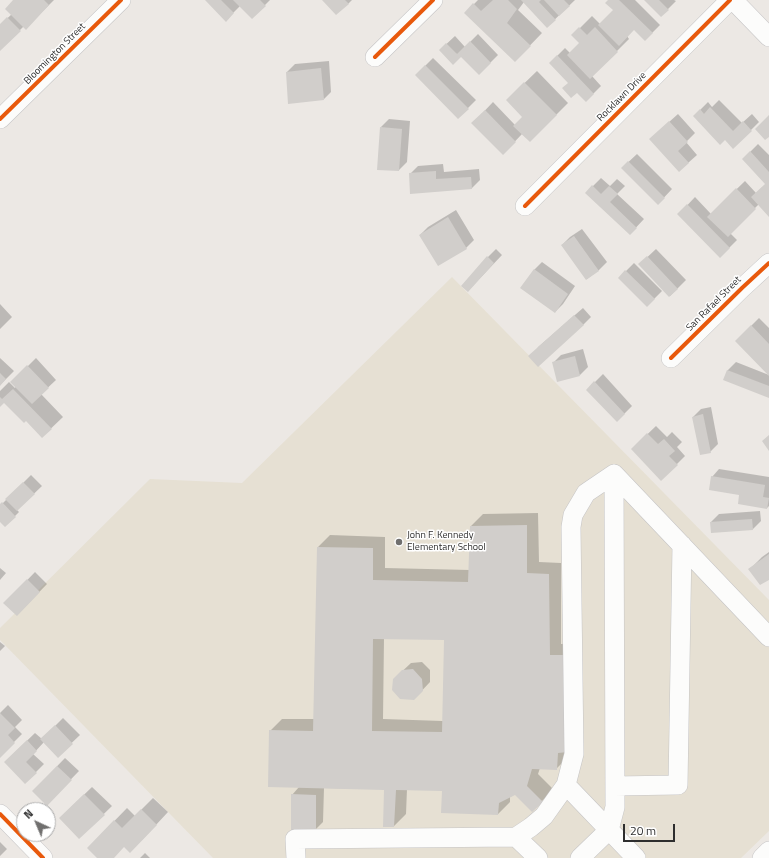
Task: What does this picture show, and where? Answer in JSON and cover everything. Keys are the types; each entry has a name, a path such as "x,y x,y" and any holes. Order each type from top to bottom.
{"street":[{"name":"Bloomington Street","path":"0,119 121,0"},
{"path":"375,57 433,0"},
{"path":"731,0 769,37"},
{"name":"Rocklawn Drive","path":"525,206 731,0"},
{"name":"San Rafael Street","path":"671,358 769,263"},
{"path":"614,474 769,637"},
{"path":"296,858 296,839 516,837 531,828 544,816 566,785 574,754 571,527 573,515 586,493 614,474"},
{"path":"580,858 609,830 615,807 614,474"},
{"path":"615,786 678,785 682,545"},
{"path":"566,785 636,858"},
{"path":"0,814 43,858"},
{"path":"516,837 538,858"},
{"path":"762,858 769,851"}],"shaded area":[{"name":"John F. Kennedy Elementary School","path":"452,277 769,600 769,831 741,858 213,858 0,640 0,628 150,479 242,483"}],"building":[{"path":"13,0 44,0 49,5 26,30 5,9"},
{"path":"205,0 221,0 234,13 226,22"},
{"path":"233,0 260,0 266,6 252,19"},
{"path":"322,0 345,0 349,4 336,15"},
{"path":"493,0 508,0 517,9 507,23 531,46 515,62 464,13 473,3 481,11"},
{"path":"521,0 541,0 539,2 556,20 547,28"},
{"path":"544,0 564,0 570,6 559,16"},
{"path":"608,0 619,0 653,33 645,41 634,30 619,46 598,25 613,10 605,3"},
{"path":"644,0 659,0 669,10 661,17"},
{"path":"7,17 21,31 0,51 0,24"},
{"path":"579,27 587,35 595,27 618,52 590,79 567,55 579,43 571,35"},
{"path":"470,41 491,63 479,75 461,57 453,65 439,50 446,43 457,54"},
{"path":"557,55 594,94 586,102 577,93 571,98 562,88 568,83 549,63"},
{"path":"425,65 469,109 458,119 415,75"},
{"path":"321,68 324,100 288,104 286,72"},
{"path":"524,82 557,115 530,142 513,126 522,117 506,100"},
{"path":"710,107 733,131 743,121 752,131 733,149 725,140 720,145 693,116 700,109 704,114"},
{"path":"485,110 516,142 503,155 471,123"},
{"path":"769,115 769,137 765,140 755,129"},
{"path":"669,121 688,142 678,151 689,163 679,172 649,139"},
{"path":"380,127 402,129 399,171 377,170"},
{"path":"750,151 769,172 769,217 751,197 765,184 742,159"},
{"path":"628,161 665,198 658,205 621,168"},
{"path":"436,171 436,179 471,177 472,189 410,194 409,173"},
{"path":"592,185 601,194 609,186 618,194 610,202 637,228 630,235 585,193"},
{"path":"736,188 756,209 728,237 707,217"},
{"path":"687,204 730,248 720,258 677,214"},
{"path":"448,217 467,249 438,266 419,235"},
{"path":"574,236 599,271 586,280 561,245"},
{"path":"487,256 494,263 468,292 461,286"},
{"path":"647,256 678,289 669,297 638,264"},
{"path":"534,269 568,294 555,313 520,288"},
{"path":"625,270 655,299 647,307 618,278"},
{"path":"574,315 584,325 538,367 528,356"},
{"path":"751,325 769,344 769,376 735,341"},
{"path":"575,356 580,376 557,382 552,362"},
{"path":"27,365 49,388 32,404 10,382"},
{"path":"727,370 769,386 769,398 723,380"},
{"path":"0,373 6,379 0,386"},
{"path":"594,381 625,414 617,422 586,390"},
{"path":"13,389 52,429 42,438 26,421 24,423 4,403 0,407 0,397 2,399"},
{"path":"703,414 711,453 700,455 692,417"},
{"path":"647,433 658,444 664,439 675,451 669,456 678,465 661,481 631,449"},
{"path":"769,435 769,451 762,441"},
{"path":"711,476 765,485 763,497 769,498 767,509 738,504 739,495 709,490"},
{"path":"23,482 35,494 17,511 5,499"},
{"path":"2,502 16,517 5,527 0,522 0,504"},
{"path":"752,519 753,530 711,533 710,522"},
{"path":"527,525 527,573 549,574 550,655 569,655 568,752 558,753 557,770 532,769 527,786 543,802 532,812 515,795 499,803 498,815 441,813 442,791 396,790 394,827 383,827 384,790 268,787 269,730 313,731 317,547 373,548 373,580 468,582 470,526","holes":["373,639 444,640 442,732 372,731"]},
{"path":"769,554 769,580 760,585 748,569"},
{"path":"27,579 40,592 17,616 3,603"},
{"path":"413,669 422,679 423,691 414,700 400,699 392,690 393,679 402,670"},
{"path":"0,713 15,728 8,735 15,743 0,758"},
{"path":"55,725 73,744 58,758 40,739"},
{"path":"27,740 37,751 26,762 37,773 25,784 4,762"},
{"path":"57,766 72,780 51,802 43,802 32,791"},
{"path":"84,794 105,815 79,839 59,818"},
{"path":"291,794 316,795 316,831 291,831"},
{"path":"141,809 157,825 130,853 124,847 114,858 97,858 87,848 114,820 122,828"}],"cycle path":[{"path":"0,119 121,0"},
{"path":"375,57 433,0"},
{"path":"525,206 730,0"},
{"path":"671,358 769,263"},
{"path":"0,814 43,858"}],"place":[{"name":"John F. Kennedy Elementary School","path":"399,542"}]}
